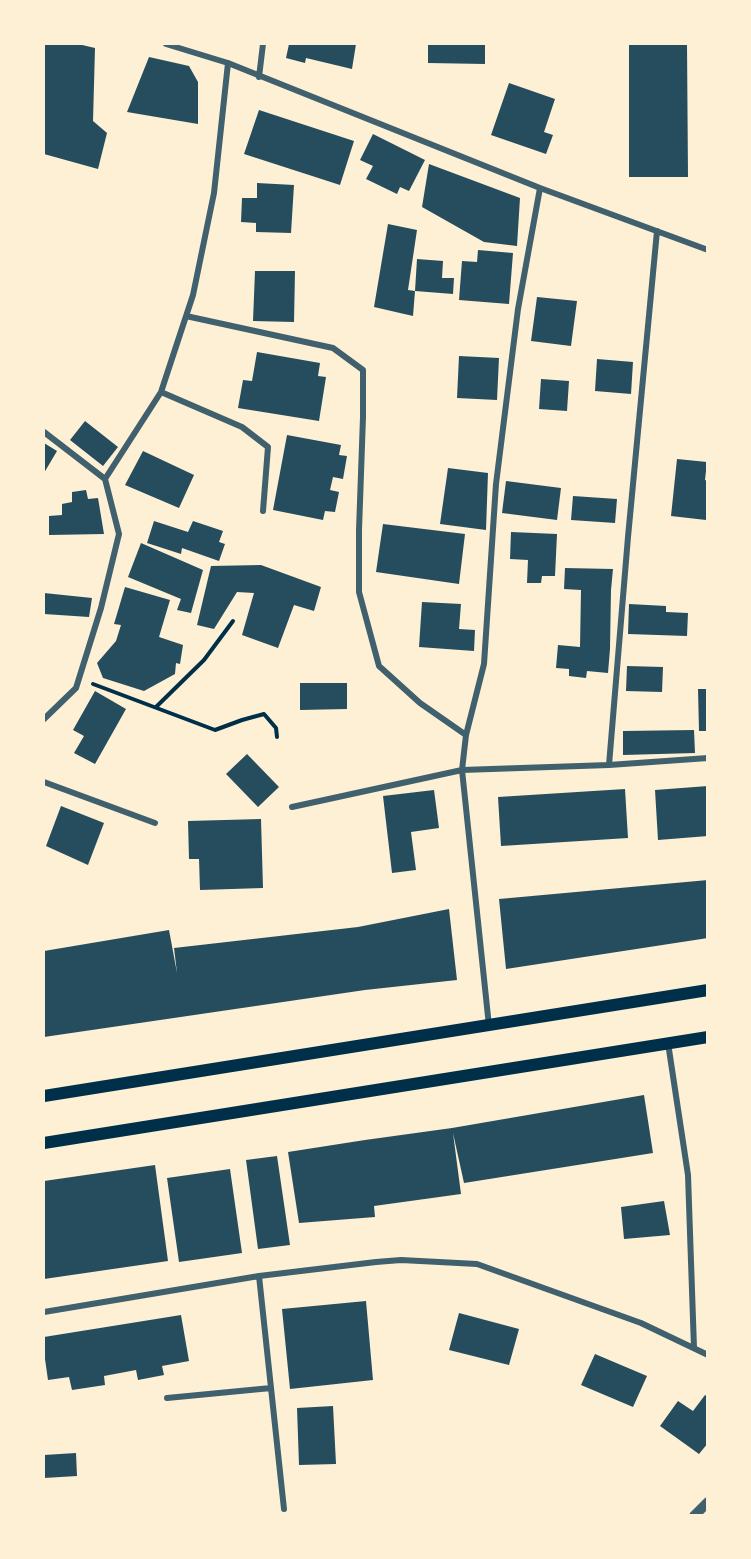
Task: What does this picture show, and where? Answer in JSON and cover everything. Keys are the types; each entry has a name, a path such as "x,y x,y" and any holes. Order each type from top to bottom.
{"main road":[{"path":"44,1096 708,990"},
{"path":"44,1143 708,1037"}],"street":[{"path":"166,44 228,63 540,188 708,250"},
{"path":"259,77 263,44"},
{"path":"105,479 161,392 193,295 214,193 228,63"},
{"path":"489,1026 462,770 466,735 484,664 496,484 518,309 540,188"},
{"path":"609,765 657,231"},
{"path":"186,316 333,348 363,370 359,592 380,666 420,703 466,735"},
{"path":"161,392 242,427 268,447 263,512"},
{"path":"44,432 105,479 118,534 101,608 79,678 75,688 44,719"},
{"path":"292,807 462,770 609,765 708,758"},
{"path":"44,782 155,823"},
{"path":"668,1043 688,1175 694,1348"},
{"path":"44,1312 259,1276 401,1260 477,1264 641,1323 708,1355"},
{"path":"259,1276 284,1509"},
{"path":"167,1398 271,1388"}],"path":[{"path":"156,707 204,660 233,621"},
{"path":"79,678 215,730 264,714 276,728 277,737"}],"building":[{"path":"44,44 78,44 95,48 93,121 107,133 98,169 44,154"},
{"path":"289,44 356,44 352,69 306,58 305,63 286,58"},
{"path":"428,44 485,44 485,64 428,63"},
{"path":"629,44 687,44 688,177 629,177"},
{"path":"149,57 189,66 198,82 198,124 127,112"},
{"path":"509,83 555,99 544,132 553,135 546,154 491,135"},
{"path":"259,110 354,141 340,185 244,154"},
{"path":"373,134 425,160 409,191 400,187 397,194 366,179 373,166 360,160"},
{"path":"429,164 520,198 517,246 484,242 422,207"},
{"path":"257,183 294,185 291,233 256,232 256,223 241,222 242,198 257,198"},
{"path":"388,224 417,230 408,290 415,291 413,316 374,307"},
{"path":"478,250 513,253 509,304 459,300 462,261 477,262"},
{"path":"417,259 443,261 442,278 454,278 453,294 415,291"},
{"path":"255,271 295,271 294,322 253,321"},
{"path":"537,297 577,301 571,346 531,341"},
{"path":"257,352 320,363 318,376 326,377 319,421 238,408 243,380 252,381"},
{"path":"459,356 499,358 497,400 457,398"},
{"path":"597,359 633,362 631,394 595,391"},
{"path":"541,379 569,381 567,411 539,409"},
{"path":"85,421 118,447 103,466 70,440"},
{"path":"287,435 341,445 339,455 347,456 343,479 333,477 330,490 339,492 335,512 325,511 323,520 273,510"},
{"path":"44,443 57,451 44,473"},
{"path":"143,451 194,475 179,508 125,485"},
{"path":"677,459 707,462 706,520 671,516"},
{"path":"448,468 488,473 486,530 440,524"},
{"path":"506,481 561,488 557,520 502,513"},
{"path":"86,490 88,499 98,498 104,534 49,535 49,516 62,515 62,504 72,502 72,492"},
{"path":"573,496 617,499 615,523 571,520"},
{"path":"154,521 188,532 193,521 223,531 219,542 225,544 219,561 182,548 181,554 147,543"},
{"path":"383,524 465,534 459,584 376,572"},
{"path":"511,532 557,534 555,576 542,576 541,583 527,583 528,560 510,559"},
{"path":"141,543 203,570 191,613 177,610 181,599 128,577"},
{"path":"261,565 321,587 314,611 294,605 278,648 242,635 254,593 237,592 214,629 197,625 211,566"},
{"path":"565,568 613,569 608,673 587,671 586,678 569,676 569,669 556,668 558,645 580,647 581,590 564,589"},
{"path":"125,587 170,600 159,637 183,645 180,664 176,663 175,674 144,691 103,678 97,663 116,641 121,625 114,624"},
{"path":"44,593 92,598 89,617 44,614"},
{"path":"422,602 461,604 459,629 475,630 474,651 419,647"},
{"path":"629,604 666,606 666,612 688,613 687,636 628,634"},
{"path":"627,666 663,667 662,692 626,691"},
{"path":"300,683 347,683 347,709 300,710"},
{"path":"698,689 708,689 708,731 699,731"},
{"path":"95,691 126,709 95,764 74,753 84,736 73,730"},
{"path":"694,730 695,753 623,755 623,731"},
{"path":"247,754 279,787 258,807 226,774"},
{"path":"708,786 708,836 658,840 655,790"},
{"path":"625,789 628,838 501,846 498,797"},
{"path":"434,790 439,828 411,832 416,870 392,873 383,796"},
{"path":"61,806 104,823 88,865 46,846"},
{"path":"261,819 263,888 200,890 199,859 189,859 188,821"},
{"path":"708,880 708,938 506,969 499,899"},
{"path":"449,909 457,980 365,990 44,1037 44,951 169,930 177,973 174,948 358,927"},
{"path":"644,1095 653,1153 464,1183 453,1133 461,1194 374,1206 375,1217 299,1223 288,1152 452,1128"},
{"path":"277,1156 290,1245 258,1249 246,1160"},
{"path":"155,1165 168,1261 44,1279 44,1181"},
{"path":"230,1169 242,1253 179,1262 167,1178"},
{"path":"664,1201 670,1235 624,1239 621,1207"},
{"path":"366,1301 373,1380 290,1389 282,1309"},
{"path":"459,1313 519,1329 509,1365 449,1350"},
{"path":"181,1315 189,1361 162,1366 164,1375 138,1380 136,1370 104,1376 105,1385 72,1390 69,1377 48,1380 44,1337"},
{"path":"595,1354 647,1376 633,1407 581,1385"},
{"path":"705,1395 708,1397 708,1443 699,1454 660,1426 678,1401 693,1411"},
{"path":"333,1406 336,1464 299,1465 297,1408"},
{"path":"76,1453 77,1476 44,1478 44,1455"}]}
